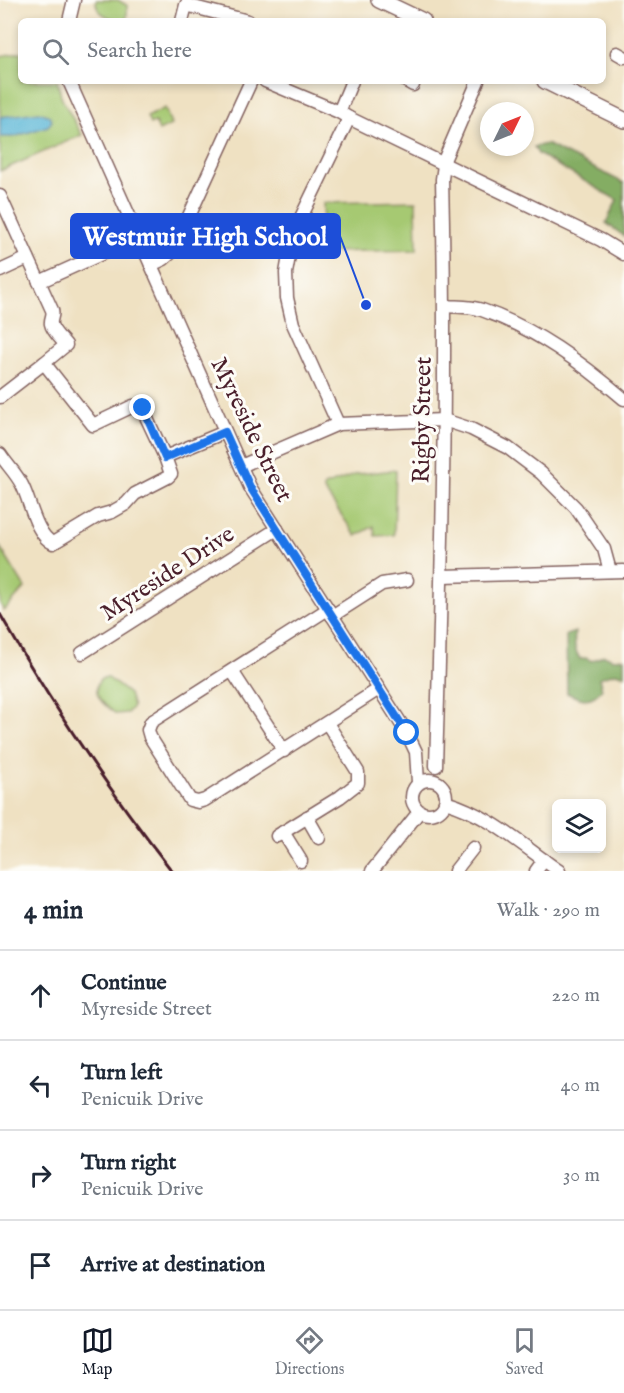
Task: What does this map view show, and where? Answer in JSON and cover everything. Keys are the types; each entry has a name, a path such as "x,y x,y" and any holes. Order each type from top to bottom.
{"street":[{"path":"70,18 74,0"},
{"path":"379,0 417,18"},
{"path":"182,18 184,2 238,18"},
{"name":"Myreside Street","path":"70,84 250,487 413,745 418,765 418,782"},
{"path":"151,265 168,257 176,247 250,84"},
{"path":"272,84 344,115 601,240 624,254"},
{"path":"338,424 293,324 287,298 286,273 290,243 344,115 351,84"},
{"name":"Rigby Street","path":"436,766 444,420 445,306 442,179 444,164 477,84"},
{"path":"551,84 624,120"},
{"path":"0,196 53,312 52,327 66,345 0,397"},
{"path":"39,282 139,237"},
{"path":"0,271 28,258"},
{"path":"445,306 481,309 527,330 580,362 624,399"},
{"path":"0,454 12,467 24,487 34,518 47,539 54,543 98,516 112,512 126,504 135,494 169,476 171,471 141,406 133,406 93,425 44,363"},
{"path":"241,466 338,424 444,420 471,429 508,448 541,473 576,508 604,549 610,571"},
{"path":"165,458 225,432"},
{"name":"Myreside Drive","path":"82,653 277,529"},
{"path":"442,576 624,571"},
{"path":"379,689 284,751 205,800 198,802 190,800 150,737 149,726 155,720 232,670 380,585 390,581 407,580"},
{"path":"232,670 284,751"},
{"path":"301,861 280,834 354,787 359,780 358,772 327,723"},
{"path":"429,779 439,782 446,793 446,802 440,810 430,814 420,812 415,808 411,797 418,782 429,779"},
{"path":"446,802 465,808 483,818 559,871"},
{"path":"372,871 420,812"},
{"path":"307,817 319,838"},
{"path":"455,871 473,848"},
{"path":"536,871 544,860"}],"green space":[{"path":"96,0 118,0 128,6 126,18 111,18 102,13 96,5"},
{"path":"18,53 18,84 58,84 62,99 82,135 0,171 0,56"},
{"path":"165,108 171,125 159,131 155,122 150,124 147,117"},
{"path":"546,144 624,183 624,236 606,223 617,200 538,154 534,147"},
{"path":"416,201 417,250 325,252 323,203"},
{"path":"396,470 394,535 375,536 374,526 356,536 324,490 324,486 357,474"},
{"path":"0,547 25,588 4,611 0,604"},
{"path":"575,632 575,646 580,659 586,658 592,661 604,655 613,659 624,658 624,675 615,673 599,678 602,689 594,697 586,699 567,693 566,635"},
{"path":"107,677 129,694 133,707 127,713 116,714 100,699 97,684 100,679"}],"water":[{"path":"39,112 50,116 52,121 48,126 14,137 0,137 0,117"}],"railway":[{"path":"0,614 39,681 81,745 125,809 172,871"}],"place":[{"name":"Westmuir High School","path":"366,305"}],"route":[{"path":"143,408 165,458 225,432 250,487 407,733"}]}
